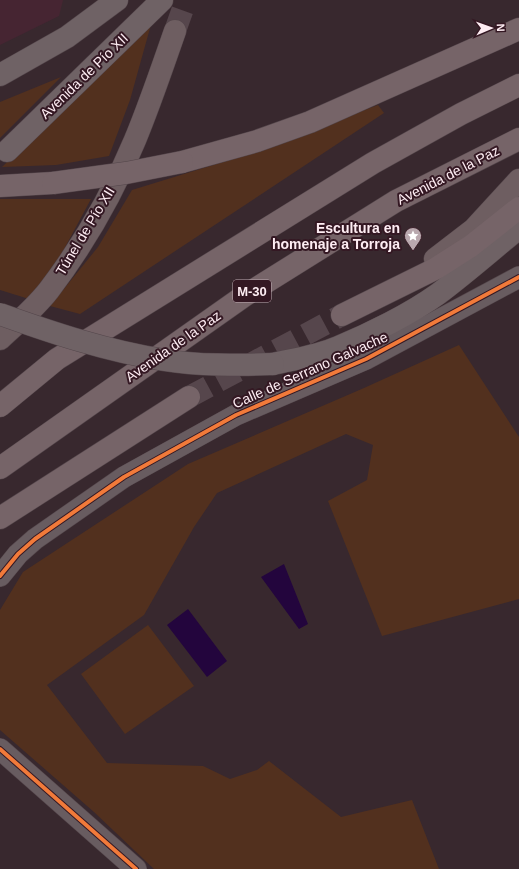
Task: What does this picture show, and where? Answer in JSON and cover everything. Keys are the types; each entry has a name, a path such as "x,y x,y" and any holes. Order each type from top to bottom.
{"highway":[{"path":"0,186 53,183 126,173 182,162 257,141 310,122 519,29"},
{"path":"0,389 57,359 373,163 461,114 519,84"},
{"name":"Avenida de la Paz","path":"0,468 251,292 396,201 519,139"},
{"path":"342,316 435,269 471,246 519,208"},
{"path":"0,406 57,359"},
{"path":"0,518 189,397"}],"main road":[{"path":"0,75 67,37 117,0"},
{"name":"Avenida de Pío XII","path":"7,152 162,0"},
{"name":"Túnel de Pío XII","path":"0,339 48,291 95,221 110,194 135,139 147,108 170,30"},
{"path":"397,288 474,229 519,180"},
{"path":"0,314 50,332 128,353 164,360 209,364 273,364 314,355 337,348 368,334 403,315 437,294 519,228"}],"street":[{"name":"Calle de Serrano Galvache","path":"0,560 35,539 124,477 180,445 236,415 366,359 519,277"},
{"name":"Calle de Serrano Galvache","path":"0,576 18,554 35,539"},
{"path":"0,749 136,869"}],"shaded area":[{"path":"0,0 63,0 59,16 0,45"},
{"path":"152,21 130,100 109,156 56,165 2,167"},
{"path":"61,77 0,138 0,102"},
{"path":"378,105 384,113 80,314 50,306 98,247 132,190 236,158"},
{"path":"0,199 91,199 62,253 29,299 0,290"},
{"path":"459,345 519,437 519,599 382,636 328,501 367,480 373,445 346,434 217,493 194,527 144,615 47,685 107,763 203,766 230,779 257,770 269,761 341,817 412,800 439,869 154,869 94,812 0,730 0,610 23,572 188,464"},
{"path":"284,564 308,624 299,629 261,577"},
{"path":"188,609 227,661 207,677 167,625"},
{"path":"148,625 194,686 125,734 81,674"}],"tunnel":[{"path":"175,31 186,0"},
{"path":"189,397 342,315"}],"cycle path":[{"path":"0,576 18,554 35,539 124,477 236,415 366,359 519,277"},
{"path":"0,749 136,869"}],"place":[{"name":"Escultura en homenaje a Torroja","path":"413,251"}]}
